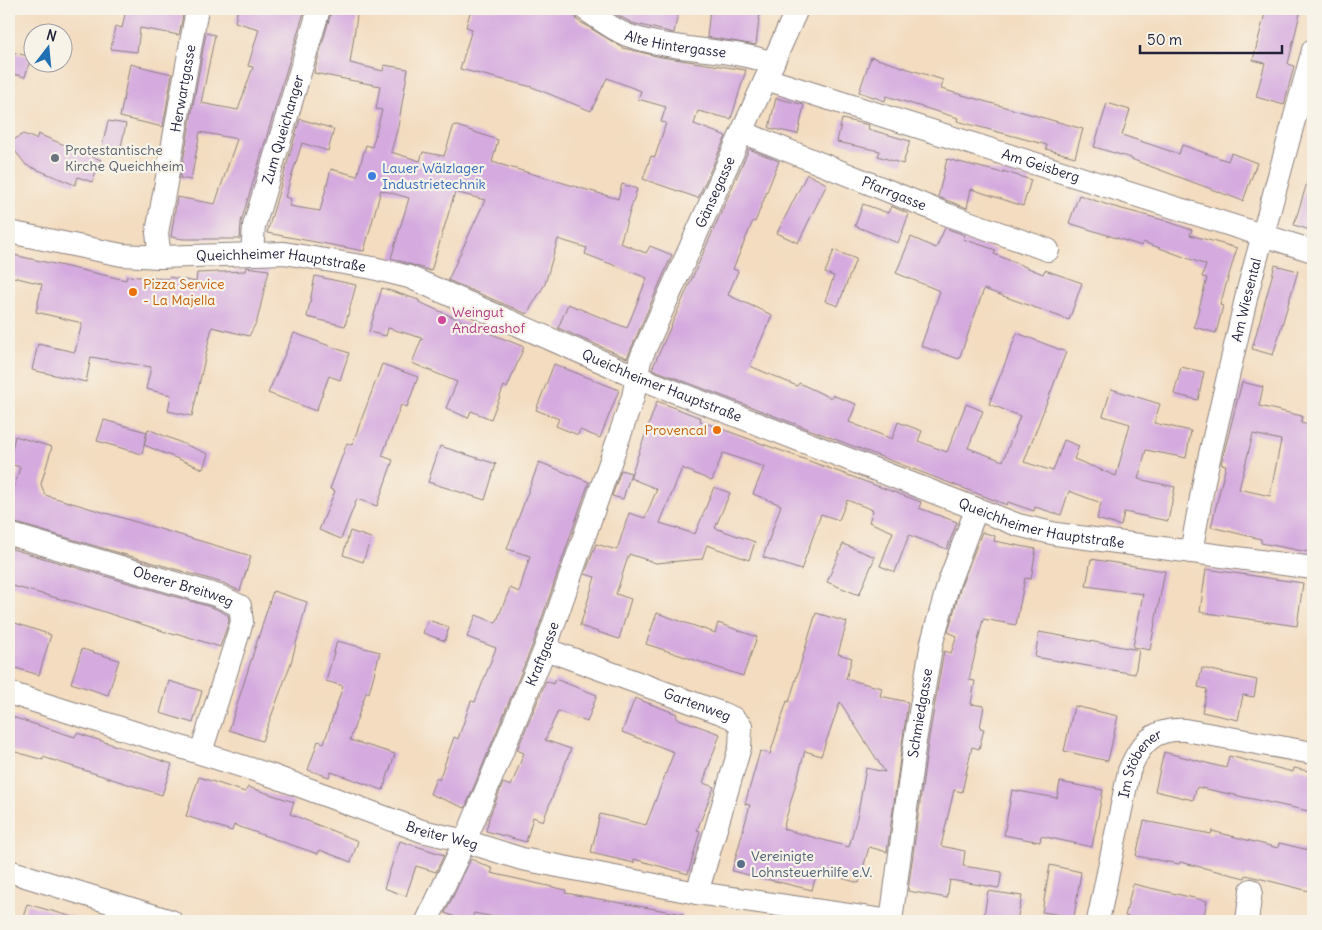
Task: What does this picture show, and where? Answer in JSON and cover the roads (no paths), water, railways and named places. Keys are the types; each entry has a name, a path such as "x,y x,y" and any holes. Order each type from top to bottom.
{"street":[{"name":"Herwartgasse","path":"160,257 157,233 197,9"},
{"name":"Zum Queichanger","path":"252,253 254,226 319,9"},
{"name":"Alte Hintergasse","path":"585,9 611,27 640,39 754,57 770,71"},
{"name":"Gänsegasse","path":"637,377 640,360 798,9"},
{"name":"Am Wiesental","path":"1191,552 1195,524 1222,400 1262,236 1313,50"},
{"name":"Am Geisberg","path":"770,71 1262,236 1313,251"},
{"name":"Pfarrgasse","path":"742,132 948,215 1048,250"},
{"name":"Queichheimer Hauptstraße","path":"9,232 110,253 160,257 284,253 373,268 409,277 637,377 976,510 1039,531 1313,568"},
{"name":"Kraftgasse","path":"427,921 465,841 545,649 633,397 637,377"},
{"name":"Schmiedgasse","path":"891,921 915,740 932,642 949,582 976,510"},
{"name":"Oberer Breitweg","path":"9,534 219,596 240,606 242,622 201,752"},
{"name":"Gartenweg","path":"545,649 721,713 733,718 741,726 740,747 697,893"},
{"name":"Breiter Weg","path":"9,693 273,776 406,826 438,836 465,841 536,863 697,893 891,921"},
{"name":"Im Stöbener","path":"1098,921 1129,771 1138,750 1147,741 1174,729 1313,753"},
{"path":"9,871 171,921"},
{"path":"1247,921 1252,890"}],"place":[{"name":"Protestantische Kirche Queichheim","path":"55,158"},
{"name":"Lauer Wälzlager Industrietechnik","path":"372,176"},
{"name":"Pizza Service - La Majella","path":"133,292"},
{"name":"Weingut Andreashof","path":"442,320"},
{"name":"Provencal","path":"717,430"},
{"name":"Vereinigte Lohnsteuerhilfe e.V.","path":"741,864"}]}
